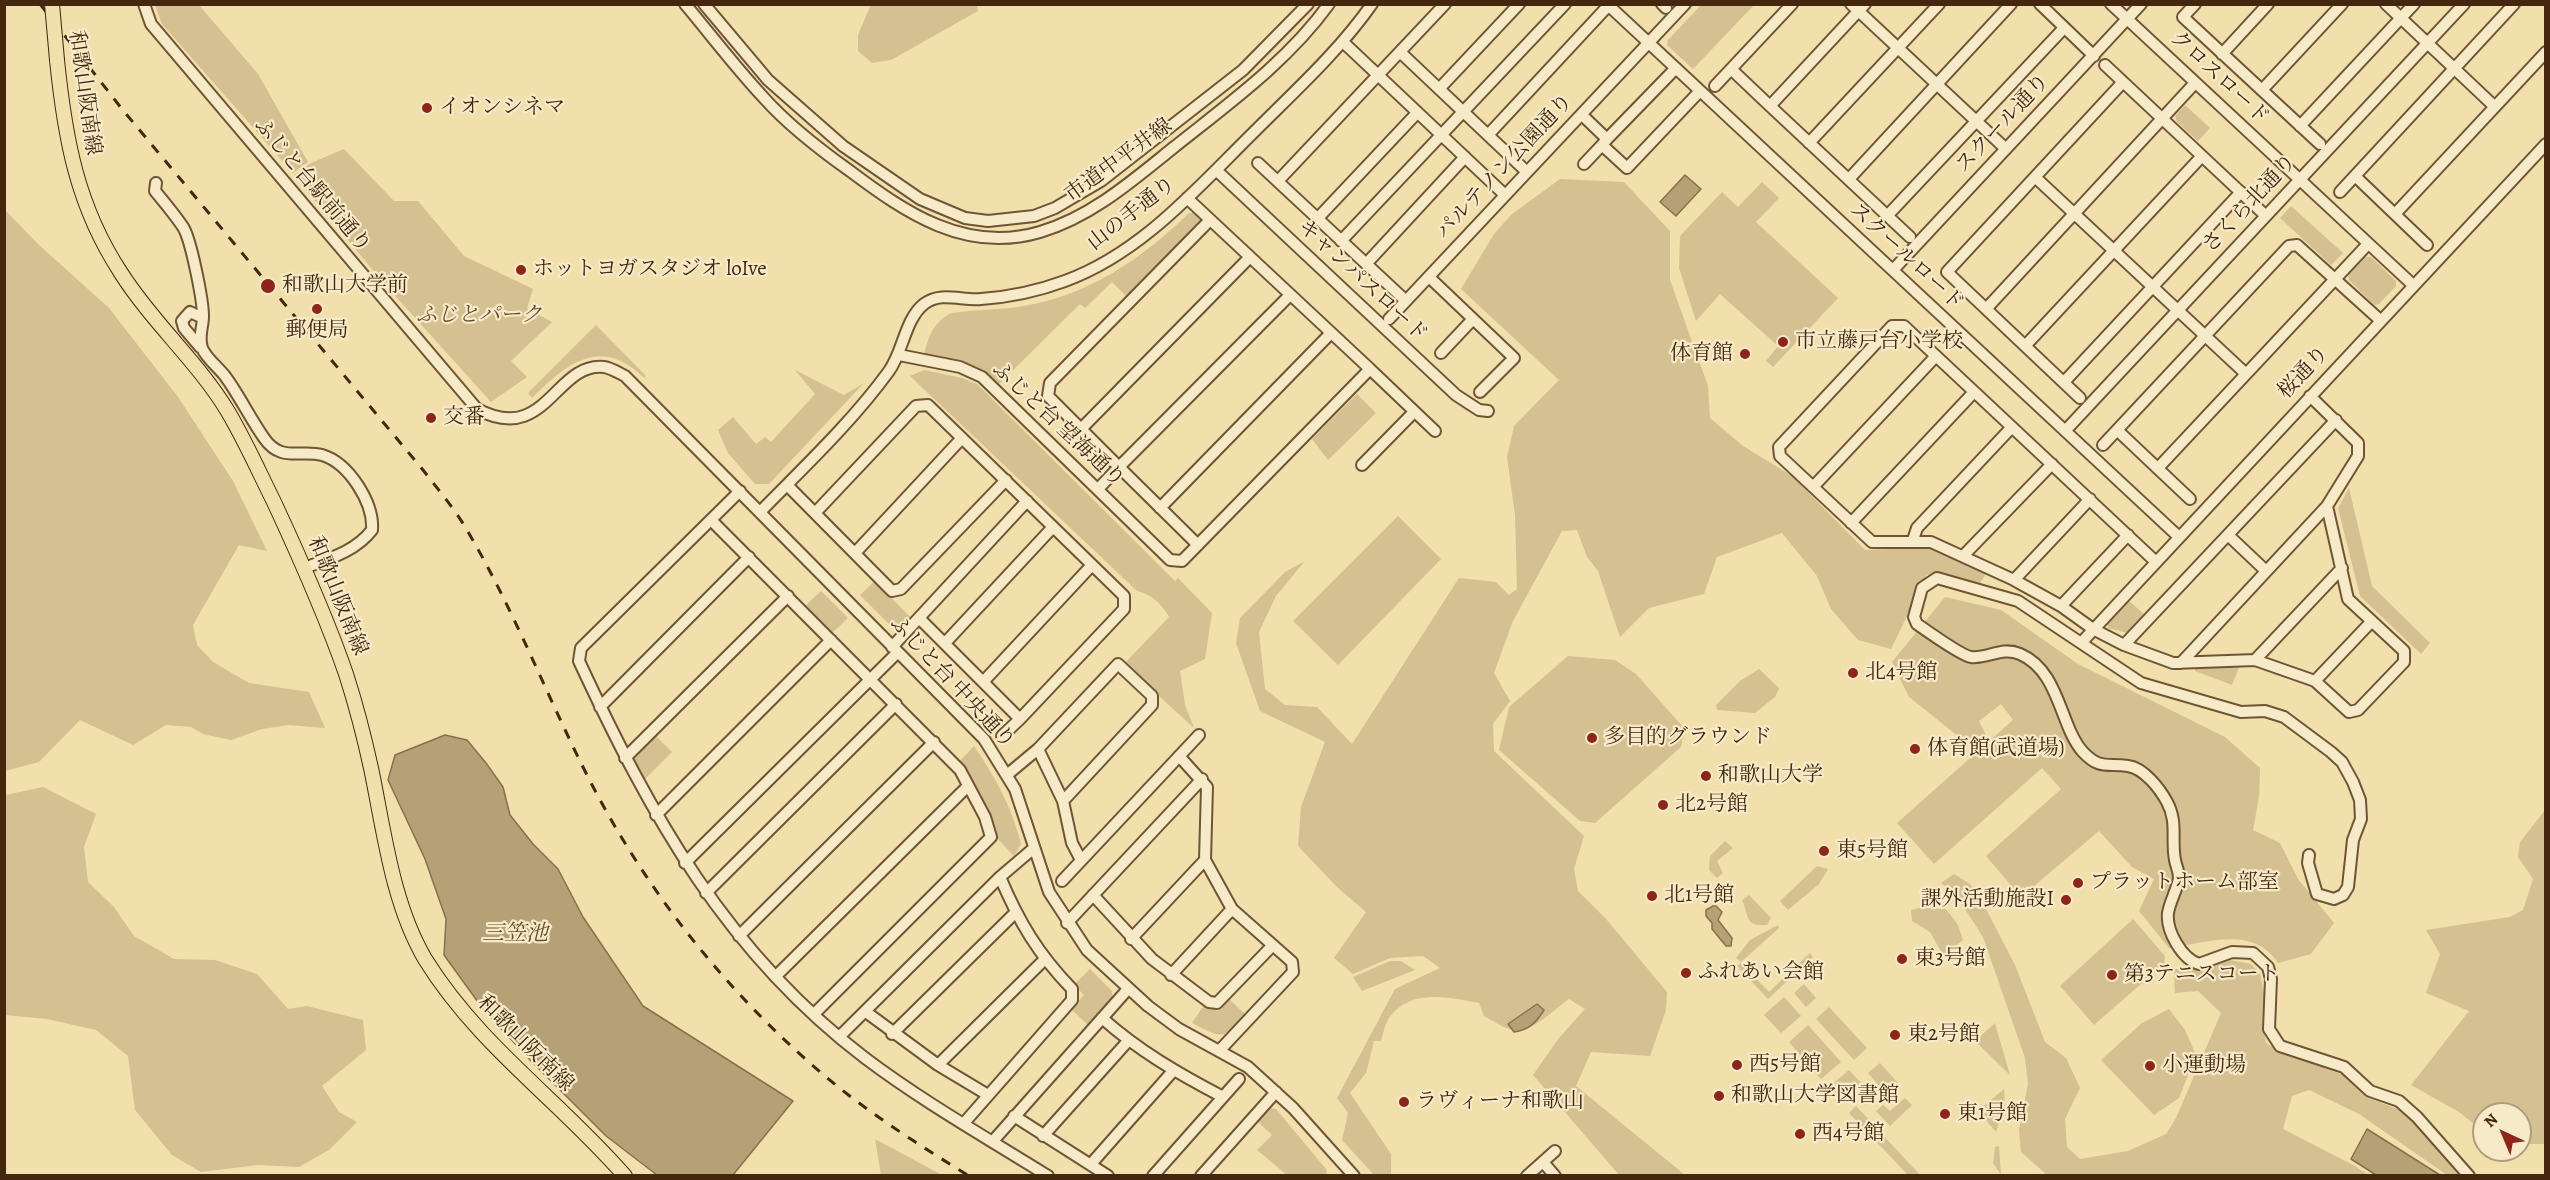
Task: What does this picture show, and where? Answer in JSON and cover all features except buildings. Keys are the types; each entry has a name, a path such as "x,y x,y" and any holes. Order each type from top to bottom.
{"main road":[{"name":"和歌山阪南線","path":"52,4 66,141 82,197 99,236 122,275 203,375 228,411 304,568 330,632 356,707 388,857 423,955 451,997 483,1036 625,1176"}],"street":[{"name":"ふじと台駅前通り","path":"144,4 151,24 477,409 493,417 510,420 527,415 544,404 573,378 591,367 606,367 626,376 741,491"},
{"name":"市道中平井線","path":"704,4 768,80 843,146 920,199 964,218 988,221 1034,216 1063,204 1101,181 1243,70 1308,4"},
{"name":"市道中平井線","path":"689,6 762,97 821,150 916,217 967,236 1013,238 1061,225 1110,197 1279,61 1329,4"},
{"name":"山の手通り","path":"760,512 875,390 899,355 913,318 926,302 940,296 979,300 1014,296 1047,288 1103,265 1136,243 1187,198 1343,42 1372,4"},
{"path":"1278,181 1445,4"},
{"path":"1439,89 1519,4"},
{"path":"1341,241 1564,4"},
{"name":"パルテノン公園通り","path":"1389,319 1685,4"},
{"path":"1715,86 1792,4"},
{"path":"1809,143 1939,4"},
{"path":"1849,179 2012,4"},
{"path":"2040,4 2094,56"},
{"name":"クロスロード","path":"2111,4 2413,285"},
{"name":"スクール通り","path":"1893,270 2141,4"},
{"path":"2195,4 2183,17 2320,144"},
{"path":"2222,54 2268,4"},
{"path":"2262,90 2342,4"},
{"path":"2386,4 2494,106"},
{"path":"2300,126 2414,4"},
{"name":"さくら北通り","path":"2065,431 2464,4"},
{"path":"2340,192 2514,4"},
{"path":"1488,135 1608,5"},
{"name":"スクールロード","path":"1608,5 2179,537"},
{"path":"1770,105 1858,7 1898,49 2006,149"},
{"path":"1887,216 2064,28"},
{"path":"1343,42 1505,195"},
{"path":"1400,52 1527,172"},
{"path":"2395,214 2546,52"},
{"path":"2105,65 2266,216"},
{"path":"1584,164 1676,68"},
{"path":"1731,69 1910,237"},
{"path":"2080,398 1947,272 2123,82"},
{"path":"1986,309 2195,83"},
{"path":"1582,115 1605,142 1624,171 1700,91"},
{"path":"1317,219 1417,112"},
{"name":"桜通り","path":"2081,643 2546,144"},
{"path":"2025,345 2202,156"},
{"path":"1366,264 1465,158"},
{"path":"1258,163 1406,301"},
{"name":"キャンパスロード","path":"1215,170 1456,395 1479,410 1488,411"},
{"path":"2355,176 2427,245"},
{"path":"2035,177 2245,373"},
{"path":"156,183 155,191 185,229 203,318 199,336 202,350"},
{"path":"2064,382 2241,192"},
{"path":"1187,198 1436,431"},
{"path":"1210,220 1050,383 1048,396 1198,544 1370,369"},
{"path":"2157,468 2368,244"},
{"path":"2103,445 2289,246 2297,245 2380,320"},
{"path":"1082,429 1250,257"},
{"path":"1428,277 1514,358 1480,393"},
{"path":"1098,489 1290,295"},
{"path":"203,318 190,312 182,321 184,328 226,377 265,441 285,453 296,456 321,454 332,459 353,480 370,512 372,530 365,540 348,551 304,568"},
{"path":"1441,353 1473,319"},
{"path":"2156,562 1904,326 1892,326 1779,447 1780,456 1872,542 1913,540 1931,542 1964,555 2014,580 2061,606 2093,629 2124,645 2174,663 2255,660 2315,681 2349,712 2358,710 2404,662 2404,651 2348,599 2327,506"},
{"path":"1160,507 1331,333"},
{"name":"ふじと台 望海通り","path":"899,355 960,367 982,377 1170,560 1182,561 1198,544"},
{"path":"1813,487 1935,356"},
{"path":"1851,523 1974,392"},
{"path":"2181,663 2327,506 2358,456 2358,443 2310,396"},
{"path":"815,513 916,406 928,405 1124,596 1124,609 1002,736"},
{"path":"1362,465 1414,412"},
{"path":"2124,645 2336,420"},
{"path":"1913,540 1917,528 2012,427"},
{"path":"2116,430 2190,499"},
{"path":"855,553 962,438"},
{"path":"1964,555 2052,464"},
{"path":"787,485 892,591 901,589 1006,480"},
{"path":"760,512 741,491 581,648 579,660 625,758 656,815 685,863 739,936 776,976 839,1037 891,1076 1048,1176"},
{"path":"2014,580 2090,499"},
{"path":"685,863 872,679 919,618 1027,501"},
{"name":"ふじと台 中央通り","path":"760,512 984,739 1008,774 1026,818 1041,875 1067,922 1088,950 1128,989 1179,1029 1248,1068 1276,1092 1354,1176"},
{"path":"711,520 872,679 960,770 985,816 991,837 814,1014"},
{"path":"945,643 1053,527"},
{"path":"2228,535 2266,571"},
{"path":"2061,606 2128,536"},
{"path":"600,707 749,557"},
{"path":"983,682 1092,566"},
{"path":"2255,660 2342,568"},
{"path":"2309,855 2308,863 2317,894 2334,899 2343,895 2348,887 2353,840 2361,819 2360,800 2342,762 2284,717 2265,711 2241,712 2141,683 2018,601 1952,580 1937,578 1927,583 1916,604 1914,617 1917,624 1942,638 1956,651 1968,657 1981,657 2007,651 2019,653 2032,661 2050,684 2081,750 2095,762 2105,766 2129,766 2138,769 2162,794 2168,803 2175,824 2174,859 2179,874 2168,918 2185,957 2199,964 2232,952 2253,953 2268,968 2271,979 2269,1029 2280,1046 2344,1067 2370,1091 2399,1101 2417,1117 2469,1176"},
{"path":"625,758 788,596"},
{"path":"919,618 1020,719"},
{"path":"2315,681 2372,621"},
{"path":"656,815 831,640"},
{"path":"1008,774 1038,749 1118,664 1152,696 1152,705 1063,801"},
{"path":"706,893 896,704"},
{"path":"1062,881 1199,735"},
{"path":"739,936 934,742"},
{"path":"1038,749 1063,801 1072,843 1081,860"},
{"path":"1179,756 1207,787 1205,860 1232,909 1292,962 1293,972 1219,1051"},
{"path":"1067,922 1202,779"},
{"path":"776,976 968,786"},
{"path":"839,1037 1000,877 1034,848"},
{"path":"1131,939 1205,860"},
{"path":"964,1123 1072,1000 1072,990 1044,960 1016,914 1000,877"},
{"path":"1093,895 1131,939 1171,975 1209,1002 1217,1003 1272,945"},
{"path":"1171,975 1232,909"},
{"path":"892,1034 1016,914"},
{"path":"938,1065 1044,960"},
{"path":"993,1141 1128,989"},
{"path":"866,1012 892,1034 988,1095"},
{"path":"1102,1018 1128,1041 1173,1071 1222,1097"},
{"path":"1044,1136 1128,1041"},
{"path":"1091,1164 1173,1071"},
{"path":"1153,1176 1239,1079"},
{"path":"1201,1176 1276,1092"},
{"path":"1014,1116 1108,1176"},
{"path":"1527,1176 1555,1151"},
{"path":"1543,1162 1554,1176"}],"green space":[{"path":"871,4 977,5 978,11 891,60 872,63 858,51 858,35"},
{"path":"155,5 199,5 258,74 308,162 293,173 162,24"},
{"path":"1701,5 1754,5 1693,69 1667,45 1668,40"},
{"path":"2185,105 2210,128 2198,141 2177,122 2175,116"},
{"name":"ふじとパーク","path":"344,149 394,201 418,201 464,256 533,289 527,308 552,322 511,361 527,377 491,402 381,280 294,175 311,163"},
{"path":"1560,179 1624,182 1670,231 1670,280 1708,386 1710,418 1743,446 1792,476 1865,550 1933,547 1986,574 1980,583 1939,574 1927,575 1891,649 1858,640 1831,609 1817,576 1782,533 1717,557 1704,594 1649,608 1620,637 1598,571 1587,557 1577,530 1562,531 1513,621 1494,673 1510,701 1493,724 1494,751 1584,836 1574,869 1578,891 1607,920 1667,992 1666,1010 1650,1056 1591,1052 1576,1086 1685,1175 1619,1175 1533,1075 1559,1038 1585,1009 1569,999 1534,1025 1518,1030 1503,1027 1484,1016 1479,1003 1431,997 1408,1002 1398,1008 1389,1018 1381,1041 1374,1041 1366,1073 1350,1093 1391,1154 1391,1175 1374,1175 1342,1140 1348,1113 1337,1098 1395,989 1440,968 1423,956 1390,958 1353,974 1334,958 1366,912 1337,887 1298,846 1301,807 1325,742 1260,711 1236,643 1240,618 1285,572 1305,561 1276,596 1259,632 1265,689 1285,705 1317,707 1352,744 1459,578 1496,582 1509,595 1517,589 1515,515 1507,457 1514,426 1559,380 1461,289 1494,234 1511,215"},
{"path":"1762,182 1779,198 1756,222 1838,298 1773,367 1766,361 1778,346 1720,294 1696,321 1679,268 1680,236 1722,192 1738,207"},
{"path":"2291,206 2343,253 2331,265 2280,218"},
{"path":"5,210 39,245 109,308 178,397 233,481 267,551 239,545 193,625 197,645 213,662 249,683 309,692 325,728 289,725 262,729 231,740 203,734 191,727 166,725 133,745 80,720 39,762 5,771"},
{"path":"1189,213 1195,213 1200,218 1200,225 1128,298 1112,282 1085,308 1080,304 998,385 964,364 924,355 932,331 949,314 1018,307 1067,295 1132,261"},
{"path":"2363,257 2371,257 2396,281 2396,286 2379,304 2374,305 2349,280 2348,272"},
{"path":"596,325 646,376 644,378 628,365 613,358 599,356 571,365 532,398 528,393"},
{"path":"795,370 844,395 864,383 769,484 755,484 728,453 718,430 733,417 756,444 765,437 771,442 815,394"},
{"path":"924,370 962,378 977,384 1175,581 1178,578 1212,613 1205,659 1180,671 1185,705 1194,728 1124,664 1169,617 1163,608 1156,600 1137,591 910,376"},
{"path":"1357,394 1376,413 1328,460 1312,439"},
{"path":"2349,488 2372,586 2430,643 2421,654 2360,596 2338,508"},
{"path":"1398,516 1441,559 1338,665 1293,621"},
{"path":"875,581 912,619 901,630 895,630 860,595"},
{"path":"821,591 848,618 831,634 805,606"},
{"path":"1945,597 2001,610 2078,664 2225,737 2260,768 2259,797 2253,830 2280,843 2298,879 2334,923 2311,954 2278,963 2268,951 2256,944 2229,939 2169,948 2139,911 2154,879 2132,867 2099,831 2021,897 1986,856 2061,789 2042,768 1934,864 1897,823 2013,720 2001,704 1979,721 1986,735 1969,745 1909,697 1892,662"},
{"path":"2129,601 2145,615 2128,633 2108,628 2108,623"},
{"name":"多目的グラウンド","path":"1568,656 1615,660 1636,674 1684,728 1681,747 1595,823 1580,821 1499,750 1509,707"},
{"path":"2240,665 2232,685 2195,671 2195,667"},
{"path":"1759,669 1779,688 1775,697 1755,713 1717,710 1716,705 1740,681"},
{"path":"655,735 672,752 644,780 634,763 635,755"},
{"path":"974,746 996,781 1013,817 1021,844 1014,856 997,838 981,795 959,762"},
{"path":"43,787 96,814 84,847 88,882 114,907 134,936 174,959 215,960 257,974 288,1009 307,1006 363,1020 366,1050 322,1086 339,1112 357,1122 329,1150 299,1167 258,1165 201,1172 172,1155 135,1110 128,1056 96,1030 47,1019 5,1015 5,795"},
{"path":"2545,810 2545,1144 2532,1144 2532,1102 2472,1102 2472,1122 2459,1112 2411,1085 2469,1011 2426,993 2440,954 2426,930 2510,917 2523,910 2533,879 2518,857 2520,842"},
{"path":"1725,841 1733,848 1717,861 1723,873 1717,878 1709,870 1710,856"},
{"path":"1817,866 1828,869 1819,884 1788,910 1780,901"},
{"path":"1954,874 1970,884 1984,905 2015,965 2045,1042 2066,1058 2080,1088 2065,1119 2067,1147 2080,1159 2128,1151 2166,1134 2176,1118 2221,1013 2198,991 2175,993 2174,969 2207,969 2230,960 2251,964 2260,974 2264,994 2262,1024 2266,1043 2279,1051 2343,1075 2365,1097 2398,1109 2412,1120 2463,1175 2447,1175 2359,1114 2309,1090 2292,1096 2283,1129 2368,1175 2047,1175 2021,1152 2019,1130 2028,1084 2025,1058 1983,937 1958,898 1941,883"},
{"path":"1749,895 1771,918 1767,925 1755,924 1749,920 1742,900"},
{"path":"1946,909 1958,925 1963,940 1943,955 1930,932 1912,921 1911,910"},
{"name":"第3テニスコート","path":"2133,919 2165,956 2164,964 2094,1025 2060,986"},
{"path":"1778,925 1779,928 1741,962 1736,958 1750,940"},
{"path":"1810,953 1813,957 1768,999 1737,966 1741,963 1769,992"},
{"path":"1390,961 1401,961 1415,970 1362,991 1353,977"},
{"path":"1090,969 1112,991 1112,998 1088,1025 1071,1009 1084,995 1074,985"},
{"path":"1804,984 1816,998 1806,1007 1794,993"},
{"path":"1784,997 1801,1016 1781,1033 1764,1015"},
{"path":"1229,999 1246,1015 1227,1033 1216,1034 1192,1023 1205,1004 1217,1011"},
{"path":"1829,1007 1867,1048 1854,1060 1816,1019"},
{"name":"小運動場","path":"2169,1009 2185,1030 2196,1055 2179,1098 2154,1115 2101,1060 2142,1023"},
{"path":"1995,1023 2010,1075 1975,1041"},
{"path":"1808,1025 1841,1062 1821,1079 1789,1042"},
{"path":"1880,1063 1899,1084 1887,1095 1868,1073"},
{"path":"1849,1070 1862,1084 1843,1102 1829,1087"},
{"path":"2004,1089 2005,1105 1996,1132 1978,1111"},
{"path":"1905,1098 1912,1105 1890,1126 1876,1111 1883,1105 1890,1111"},
{"path":"1856,1106 1920,1175 1908,1175 1849,1113"},
{"path":"1267,1108 1276,1109 1326,1169 1327,1175 1287,1175 1257,1150 1272,1135 1257,1121"},
{"path":"875,1139 942,1175 881,1175"},
{"path":"1999,1146 2001,1175 1993,1163 1995,1147"}],"water":[{"path":"1685,175 1701,189 1676,216 1660,202"},
{"name":"三笠池","path":"445,735 467,740 486,763 503,787 510,815 533,844 558,869 583,917 643,1006 793,1101 733,1175 657,1175 606,1136 531,1061 483,1009 444,955 446,919 425,859 388,780 395,755"},
{"path":"1715,905 1722,912 1718,920 1732,938 1731,946 1726,946 1712,929 1712,923 1706,916 1706,910"},
{"path":"1537,1004 1544,1010 1538,1019 1528,1028 1514,1032 1508,1024"},
{"path":"2367,1129 2440,1175 2376,1175 2351,1159"}],"railway":[{"path":"40,4 122,109 423,470 464,525 498,586 587,775 611,819 665,903 696,943 762,1018 837,1086 885,1122 969,1176"}],"place":[{"name":"イオンシネマ","path":"427,108"},
{"name":"ホットヨガスタジオ loIve","path":"521,270"},
{"name":"和歌山大学前","path":"268,286"},
{"name":"郵便局","path":"317,309"},
{"name":"市立藤戸台小学校","path":"1783,342"},
{"name":"体育館","path":"1745,354"},
{"name":"交番","path":"431,418"},
{"name":"北4号館","path":"1853,673"},
{"name":"多目的グラウンド","path":"1592,738"},
{"name":"体育館(武道場)","path":"1915,749"},
{"name":"和歌山大学","path":"1706,776"},
{"name":"北2号館","path":"1663,805"},
{"name":"東5号館","path":"1824,851"},
{"name":"プラットホーム部室","path":"2078,883"},
{"name":"北1号館","path":"1652,896"},
{"name":"課外活動施設I","path":"2066,900"},
{"name":"東3号館","path":"1902,959"},
{"name":"ふれあい会館","path":"1686,973"},
{"name":"第3テニスコート","path":"2112,975"},
{"name":"東2号館","path":"1895,1035"},
{"name":"西5号館","path":"1737,1065"},
{"name":"小運動場","path":"2150,1066"},
{"name":"和歌山大学図書館","path":"1719,1096"},
{"name":"ラヴィーナ和歌山","path":"1404,1102"},
{"name":"東1号館","path":"1945,1114"},
{"name":"西4号館","path":"1800,1134"}]}
